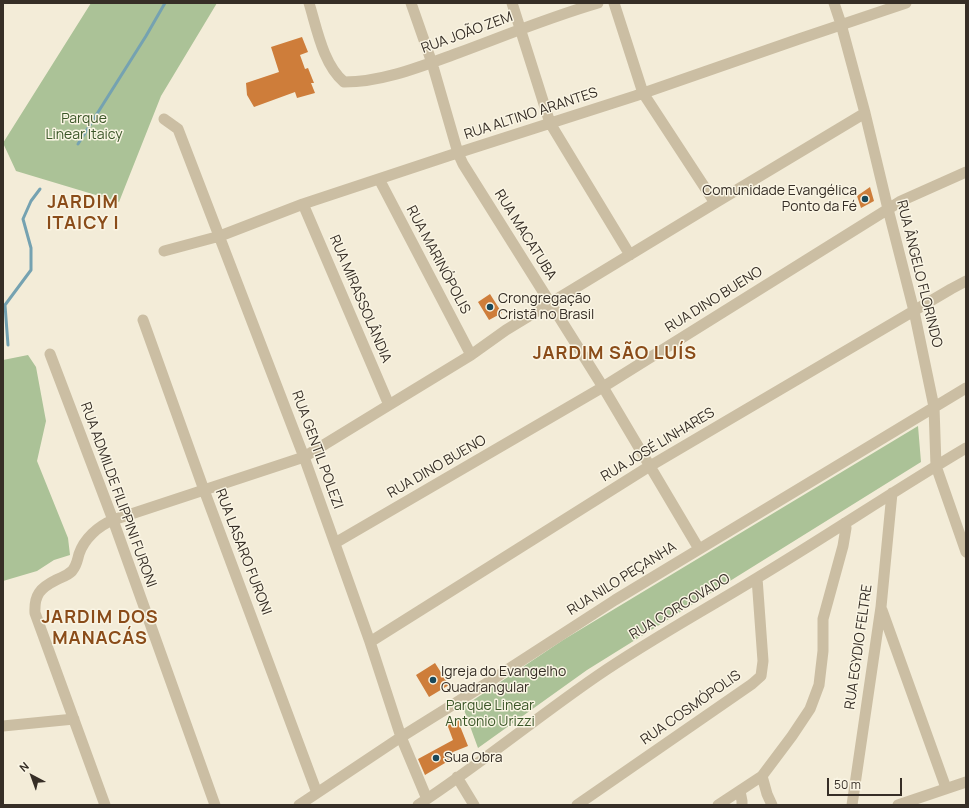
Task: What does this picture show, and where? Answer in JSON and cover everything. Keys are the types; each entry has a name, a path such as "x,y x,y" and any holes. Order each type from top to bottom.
{"street":[{"name":"RUA JOÃO ZEM","path":"309,3 327,59 336,75 344,82 358,82 391,75 432,63 573,10 598,3"},
{"name":"RUA MACATUBA","path":"411,3 432,63 458,153 463,164 603,387 649,467 699,549"},
{"path":"512,3 550,123 630,255"},
{"path":"614,3 643,93 715,203"},
{"name":"RUA ÂNGELO FLORINDO","path":"834,3 865,113 914,311 934,407 936,466 966,552"},
{"name":"RUA ALTINO ARANTES","path":"164,251 220,236 303,204 643,93 906,3"},
{"path":"105,805 35,613 34,603 36,596 40,591 57,579 65,577 71,572 78,563 79,554 85,541 104,523 304,457 471,355 506,330 865,113"},
{"name":"RUA GENTIL POLEZI","path":"164,119 178,129 304,457 336,543 370,642 422,802"},
{"name":"RUA DINO BUENO","path":"336,543 603,387 901,201 966,172"},
{"name":"RUA MARINÓPOLIS","path":"379,179 471,355"},
{"name":"RUA MIRASSOLÂNDIA","path":"303,204 389,405"},
{"name":"RUA JOSÉ LINHARES","path":"370,642 649,467 966,281"},
{"name":"RUA LASARO FURONI","path":"143,320 204,490 317,793"},
{"name":"RUA ADMILDE FILIPPINI FURONI","path":"50,354 215,805"},
{"name":"RUA NILO PEÇANHA","path":"299,805 401,737 615,600 966,388"},
{"name":"RUA CORCOVADO","path":"422,802 493,753 597,676 966,448"},
{"name":"RUA EGYDIO FELTRE","path":"852,805 881,607 892,493"},
{"path":"718,805 762,776 792,736 810,708 818,685 824,651 823,618 843,546 846,528 845,523"},
{"name":"RUA COSMÓPOLIS","path":"576,805 752,684 760,676 763,660 757,578"},
{"path":"881,607 946,788"},
{"path":"3,726 74,719"},
{"path":"762,776 772,805"},
{"path":"457,777 474,805"},
{"path":"898,805 966,782"},
{"path":"740,791 742,805"}],"green space":[{"name":"Parque Linear Itaicy","path":"91,3 217,3 161,96 119,202 16,171 3,143"},
{"path":"28,355 36,367 46,421 37,461 68,538 70,555 54,560 37,571 3,581 3,360"},
{"name":"Parque Linear Antonio Urizzi","path":"918,426 921,462 587,670 478,748 463,707 563,640"}],"building":[{"path":"302,37 308,52 300,55 305,69 308,68 314,83 311,83 315,93 297,98 295,92 254,107 247,95 246,83 279,72 271,47"},
{"name":"Comunidade Evangélica Ponto da Fé","path":"870,187 874,201 861,208 857,196"},
{"name":"Crongregação Cristã no Brasil","path":"490,294 502,313 489,320 478,302"},
{"name":"Igreja do Evangelho Quadrangular","path":"435,663 449,685 429,697 416,675"},
{"path":"460,718 460,726 468,746 453,752 455,757 425,775 418,759 453,740 447,724"}],"waterway":[{"path":"78,144 165,3"},
{"path":"8,345 5,305 31,270 31,248 23,219 31,201 40,189"}],"place":[{"name":"Comunidade Evangélica Ponto da Fé","path":"865,199"},
{"name":"Crongregação Cristã no Brasil","path":"490,307"},
{"name":"Igreja do Evangelho Quadrangular","path":"433,680"},
{"name":"Sua Obra","path":"436,758"}],"district":[{"name":"JARDIM ITAICY I","path":"83,213"},
{"name":"JARDIM SÃO LUÍS","path":"615,354"},
{"name":"JARDIM DOS MANACÁS","path":"100,628"}]}
